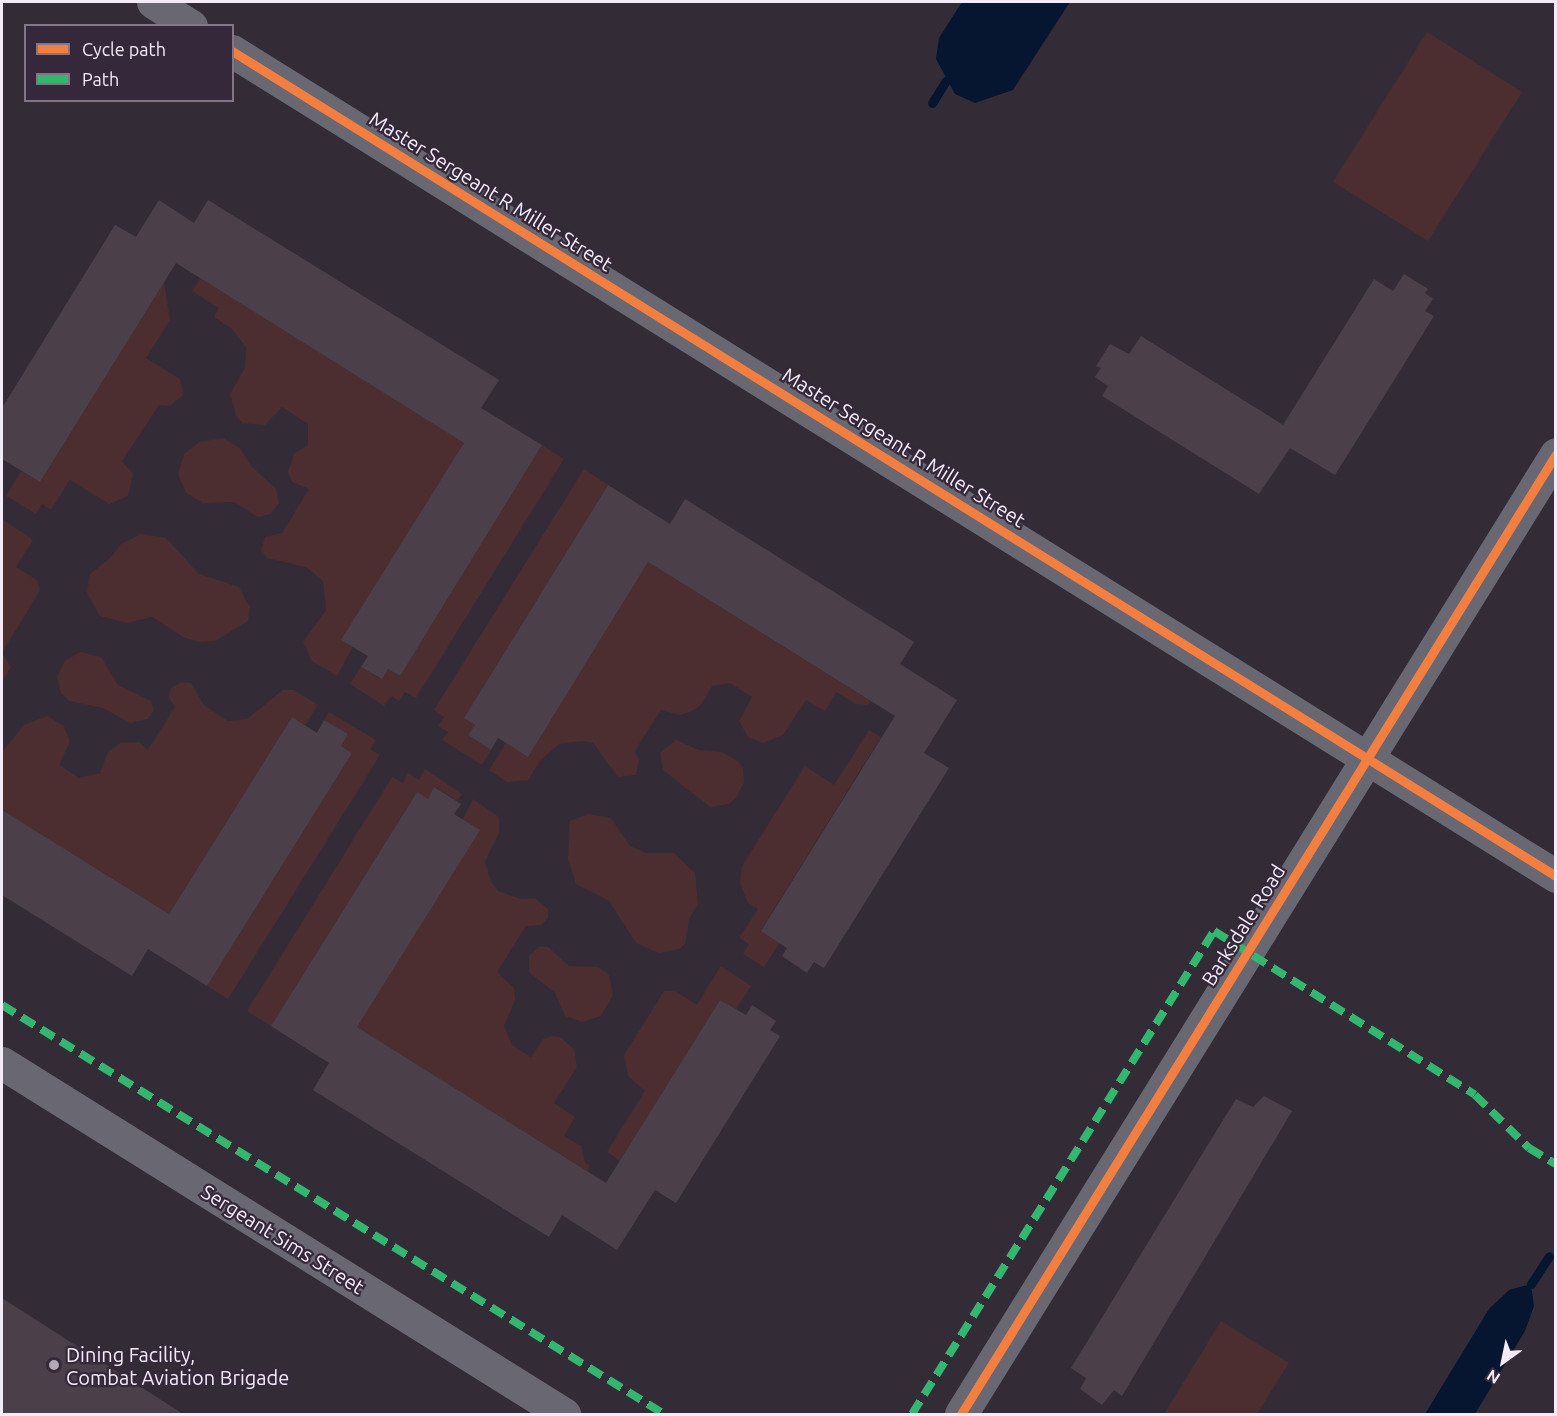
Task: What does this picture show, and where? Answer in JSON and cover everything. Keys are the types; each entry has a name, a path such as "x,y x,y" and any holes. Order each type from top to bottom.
{"street":[{"path":"153,2 188,24"},
{"name":"Master Sergeant R Miller Street","path":"234,52 1556,876"},
{"name":"Barksdale Road","path":"961,1414 1556,454"},
{"name":"Sergeant Sims Street","path":"2,1063 564,1414"}],"shaded area":[{"path":"1427,32 1522,92 1428,241 1333,182"},
{"path":"200,278 464,443 337,676 312,661 303,642 326,610 323,581 306,567 267,558 261,550 265,537 282,533 309,489 292,482 288,472 294,454 308,445 308,424 282,407 265,425 242,423 236,415 230,394 245,368 246,347 232,329 214,317 219,308 192,291"},
{"path":"164,282 170,320 146,358 180,379 183,395 170,406 159,405 122,461 133,474 128,496 109,504 70,480 51,510 42,504 36,514 6,496 21,471 40,482"},
{"path":"223,438 240,448 251,466 276,489 279,503 271,514 258,517 234,502 203,503 186,493 178,474 184,454 199,442"},
{"path":"542,445 564,459 416,698 405,692 399,701 391,696 384,706 350,684 361,667 381,679 388,669 400,676"},
{"path":"584,469 608,485 464,718 475,725 468,735 491,750 482,765 442,740 448,732 438,726 444,717 434,710"},
{"path":"2,519 33,540 16,567 37,580 40,590 2,653"},
{"path":"141,534 166,538 199,574 239,587 250,607 248,621 215,641 200,642 185,638 152,617 127,623 100,616 87,593 90,574 110,558 121,544"},
{"path":"648,562 871,701 868,705 856,704 836,692 825,711 806,700 783,735 763,743 748,737 739,721 752,697 730,683 712,686 700,706 690,712 679,715 661,710 634,752 639,760 636,775 618,777 593,743 582,741 559,744 540,761 528,780 507,782 489,770 506,743 528,756"},
{"path":"80,652 101,657 118,685 151,701 154,710 148,719 130,723 103,708 69,701 61,693 57,677 65,661"},
{"path":"2,653 11,667 2,682"},
{"path":"181,682 191,683 204,705 228,721 247,719 283,690 294,690 318,705 305,725 292,717 169,914 2,810 2,752 24,725 47,716 64,726 70,742 59,765 79,778 100,773 108,752 120,743 139,742 148,750 175,707 169,698 171,688"},
{"path":"329,712 376,740 370,749 380,755 228,999 207,986 352,753 341,746 347,734 324,720"},
{"path":"869,730 881,737 761,930 780,943 764,967 743,954 749,944 739,938 758,909 748,903 740,883 742,866 805,766 834,785"},
{"path":"676,740 699,750 722,752 738,761 743,768 744,782 736,798 729,804 710,807 663,770 660,753"},
{"path":"425,769 462,794 457,801 435,787 428,799 417,792 271,1026 247,1011 392,777 403,783 408,773 419,780"},
{"path":"473,799 499,817 499,833 485,861 491,882 498,891 521,899 535,898 548,909 548,918 541,925 526,926 497,972 514,988 515,1000 504,1026 512,1045 531,1057 543,1039 551,1036 560,1037 574,1049 577,1067 554,1103 575,1117 564,1136 581,1146 585,1162 590,1166 587,1171 357,1027"},
{"path":"588,814 611,818 630,846 646,853 674,853 695,873 698,903 689,920 685,944 679,949 659,953 636,943 609,901 576,884 568,859 570,821"},
{"path":"540,946 548,947 569,966 598,967 609,975 613,995 601,1016 582,1022 565,1016 555,993 529,972 529,956"},
{"path":"721,966 751,986 736,1010 720,1000 620,1161 607,1152 645,1091 628,1076 624,1055 664,991 675,991 697,1005"},
{"path":"1221,1321 1289,1363 1257,1414 1164,1414"}],"water":[{"path":"962,2 1070,2 1013,90 975,103 955,94 936,59 939,38"},
{"path":"1531,1284 1534,1306 1525,1331 1475,1414 1425,1414 1489,1309 1509,1290"}],"building":[{"path":"159,200 194,223 208,200 499,380 481,408 542,445 400,676 388,669 382,679 361,667 368,656 341,640 464,443 176,263 40,482 2,459 2,408 115,225 136,237"},
{"path":"1404,274 1428,289 1425,293 1433,299 1425,311 1434,316 1335,475 1290,448 1259,494 1102,396 1108,386 1095,377 1101,368 1096,366 1110,344 1129,354 1141,336 1283,425 1374,279 1393,291"},
{"path":"608,485 670,524 685,499 914,642 900,664 957,700 924,753 949,768 824,968 814,962 807,973 782,956 787,948 761,931 895,716 648,562 528,757 498,738 491,750 468,735 475,725 464,718"},
{"path":"292,717 317,733 324,720 348,734 341,746 352,753 207,986 148,949 132,976 2,895 2,810 169,914"},
{"path":"434,787 461,804 454,814 480,830 357,1027 606,1183 720,1000 746,1015 752,1005 776,1021 770,1030 780,1036 676,1203 655,1190 617,1250 562,1215 549,1237 313,1090 329,1063 271,1026 417,792 428,799"},
{"path":"1264,1096 1292,1111 1122,1396 1114,1390 1102,1405 1080,1389 1086,1378 1071,1368 1236,1099 1253,1107"},
{"name":"Dining Facility, Combat Aviation Brigade","path":"2,1298 44,1325 183,1414 2,1414"}],"waterway":[{"path":"932,103 946,81"},
{"path":"1531,1284 1549,1256"}],"marked path":[{"path":"912,1414 1214,931 1475,1095 1529,1148 1556,1164"},
{"path":"2,1005 664,1414"}],"cycle path":[{"path":"234,52 1556,876"},
{"path":"961,1414 1556,454"}],"place":[{"name":"Dining Facility, Combat Aviation Brigade","path":"54,1365"}]}
